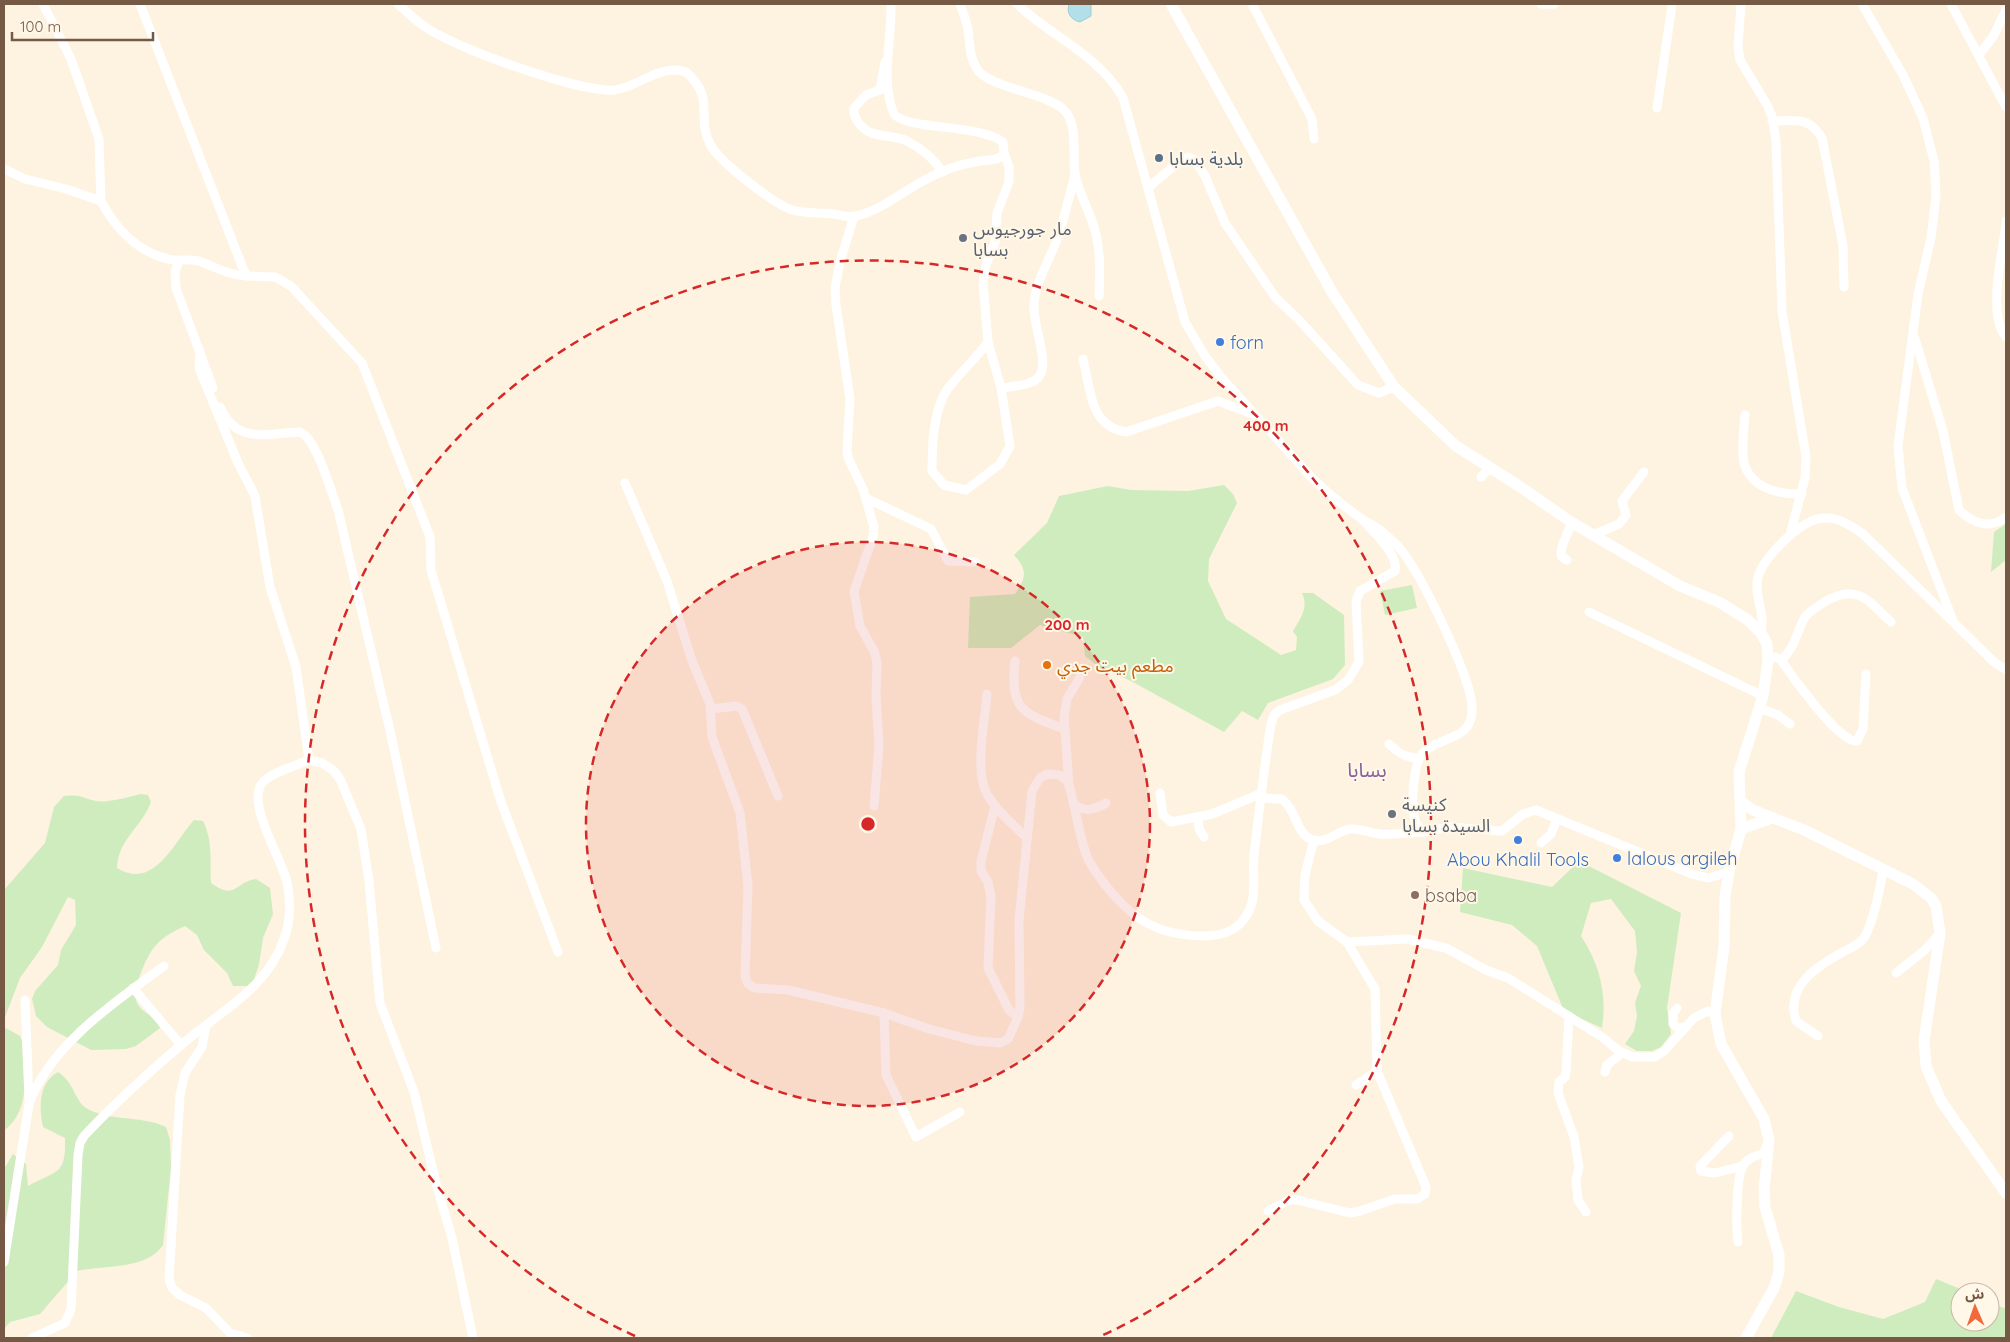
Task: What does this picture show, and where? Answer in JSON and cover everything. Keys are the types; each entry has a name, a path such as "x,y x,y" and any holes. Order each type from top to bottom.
{"street":[{"path":"43,4 71,59 99,139 100,201"},
{"path":"140,4 246,276"},
{"path":"398,4 425,27 454,42 537,73 585,88 600,91 622,89 668,70 686,72 703,96 704,123 707,139 722,159 770,198 783,206 801,212 854,216 869,211 943,172 972,162 1000,158 1004,153"},
{"path":"891,4 892,27 888,56 892,111 896,118 912,123 971,131 992,137 1003,142 1004,153 1008,160 1009,182 997,213 995,242 986,265 983,283 988,342 1001,388 1010,446 1000,464 966,490 944,485 932,471 932,444 936,421 948,388 988,342"},
{"path":"960,4 968,30 971,55 980,73 1056,104 1067,114 1072,131 1075,175 1094,226 1100,263 1099,296"},
{"path":"1017,4 1038,23 1092,61 1116,85 1128,111 1185,322 1204,356 1331,496 1363,520 1380,529 1406,557 1436,614 1470,693 1472,719 1468,727 1425,750 1419,758 1413,794 1416,823 1423,832"},
{"path":"1171,4 1332,292 1394,387 1456,446 1571,522 1680,586 1726,607 1748,620 1761,633 1766,644 1767,653 1763,696 1739,772 1741,828 1729,872 1725,896 1724,947 1715,1014 1721,1044 1764,1119 1769,1140 1764,1190 1765,1207 1779,1255 1779,1272 1774,1288 1746,1338"},
{"path":"1252,4 1312,119 1314,139"},
{"path":"1541,4 1554,4"},
{"path":"1657,108 1671,4"},
{"path":"1741,4 1738,46 1740,60 1751,80 1761,92 1772,121 1777,159 1782,310 1806,457 1802,494 1790,535"},
{"path":"1862,4 1891,51 1923,118 1934,161 1935,203 1931,238 1918,294 1898,446 1902,488 1952,618"},
{"path":"1951,4 1980,54 1986,71 2006,107"},
{"path":"1980,54 1994,35 2006,10"},
{"path":"888,56 883,67 880,90 866,95 854,108 855,116 866,132 879,136 891,135 924,151 943,172"},
{"path":"1772,121 1802,121 1816,127 1822,138 1843,246 1844,287"},
{"path":"1149,187 1181,160 1189,157 1195,160 1205,176 1225,223 1275,297 1300,321 1358,385 1379,393 1394,387"},
{"path":"4,169 25,179 66,189 100,201 129,240 160,257 199,262 220,271 246,276 276,277 291,286 362,363 430,537 431,570 498,793 558,952"},
{"path":"1001,388 1035,381 1041,374 1043,359 1034,314 1035,295 1040,276 1057,240 1075,175"},
{"path":"854,216 840,262 835,297 850,400 847,452 874,522 874,532 854,591 860,626 874,651 877,662 876,696 879,744 874,806"},
{"path":"2006,221 1997,300 1998,319 2006,337"},
{"path":"179,260 175,272 176,288 220,406 231,425 249,434 300,432 304,434 312,443 338,510 391,735 436,948"},
{"path":"1914,334 1943,431 1959,510 1976,523 1987,526 1998,524 2006,517"},
{"path":"200,351 199,368 238,463 255,496 272,595 296,667 309,760"},
{"path":"1083,359 1097,414 1105,425 1116,430 1126,432 1218,400 1257,416"},
{"path":"1745,415 1744,461 1751,476 1771,490 1785,494 1802,494"},
{"path":"1480,477 1490,468"},
{"path":"1593,535 1618,524 1626,515 1622,500 1644,472"},
{"path":"625,483 667,581 692,661 711,709 712,737 740,812 747,871 744,976 748,984 755,988 788,990 884,1013 938,1032 987,1043 1000,1043 1008,1039 1018,1017 1020,1007 1019,920 1026,837 1032,791 1040,778 1047,774 1058,776 1068,781 1086,855 1092,867 1119,901 1146,924 1161,931 1174,934 1212,936 1225,934 1235,929 1250,910 1260,796 1274,715 1280,710 1334,690 1348,680 1359,662 1356,601 1360,591 1395,571 1396,566 1388,550 1363,520"},
{"path":"866,498 931,529 948,561 975,562"},
{"path":"1761,633 1764,622 1759,601 1758,578 1765,564 1790,535 1817,518 1840,520 1863,534 1952,618 1994,662 2006,670"},
{"path":"1567,560 1561,556 1561,549 1571,522"},
{"path":"1780,660 1787,655 1806,616 1813,609 1846,592 1855,593 1867,599 1891,622"},
{"path":"1589,612 1763,696"},
{"path":"1767,653 1780,660 1814,704 1844,737 1853,742 1857,741 1863,729 1866,674"},
{"path":"1015,662 1014,691 1020,706 1036,717 1064,729"},
{"path":"1069,786 1069,761 1064,729 1067,699 1080,677"},
{"path":"987,694 981,764 983,786 995,806 1026,837"},
{"path":"711,709 736,706 742,709 778,796"},
{"path":"1759,708 1790,724"},
{"path":"1389,744 1400,754 1409,758 1419,758"},
{"path":"32,1338 65,1323 71,1309 80,1143 95,1124 181,1045 264,976 277,957 288,922 287,881 258,808 257,791 264,780 309,760 322,763 334,771 340,778 361,829 370,881 380,1004 414,1092 436,1187 454,1247 472,1338"},
{"path":"1160,794 1160,806 1166,819 1172,822 1220,811 1260,796 1282,799 1292,808 1301,833 1314,840 1323,841 1341,832 1356,829 1384,834 1423,832 1448,828 1502,831 1523,814 1536,810 1692,874 1708,878 1729,872"},
{"path":"1740,801 1772,818 1804,830 1913,884 1931,898 1936,906 1940,933 1924,1041 1926,1066 1942,1101 2006,1193"},
{"path":"1073,802 1079,808 1088,810 1106,803"},
{"path":"995,806 981,860 981,871 988,882 991,897 988,968 1009,1010 1018,1017"},
{"path":"1198,817 1199,829 1204,838"},
{"path":"1741,828 1772,818"},
{"path":"1541,843 1552,834 1558,819"},
{"path":"1268,1211 1289,1200 1297,1200 1342,1212 1355,1212 1395,1198 1417,1199 1424,1194 1426,1187 1377,1071 1375,989 1347,942 1318,922 1304,900 1305,876 1314,840"},
{"path":"1818,1036 1796,1021 1794,1006 1798,986 1814,970 1858,944 1864,938 1881,886 1883,870"},
{"path":"1896,972 1925,950 1940,933"},
{"path":"1347,942 1386,938 1407,939 1446,948 1486,970 1508,978 1569,1016 1622,1053 1633,1057 1655,1057 1664,1051 1701,1014 1708,1011 1715,1014"},
{"path":"29,1104 34,1091 54,1062 83,1030 133,988 164,966"},
{"path":"133,988 181,1045"},
{"path":"4,1262 29,1104 26,1000"},
{"path":"1677,1008 1673,1013 1673,1024 1678,1028 1686,1027"},
{"path":"884,1013 886,1075 916,1137 960,1112"},
{"path":"1569,1016 1566,1072 1565,1077 1559,1082 1558,1094 1574,1137 1579,1167 1576,1180 1578,1200 1586,1212"},
{"path":"206,1026 202,1047 185,1073 180,1095 169,1279 172,1288 180,1295 206,1308 230,1332 247,1338"},
{"path":"1605,1072 1607,1065 1622,1053"},
{"path":"1356,1085 1377,1071"},
{"path":"1729,1136 1706,1158 1700,1166 1701,1171 1715,1173 1743,1166"},
{"path":"1738,1242 1737,1210 1743,1166 1751,1157 1763,1154 1769,1140"}],"green space":[{"path":"1224,485 1233,494 1237,503 1209,559 1208,581 1226,619 1281,655 1296,650 1297,637 1293,631 1301,618 1305,604 1302,593 1313,593 1344,615 1345,665 1333,679 1268,703 1258,720 1242,711 1224,732 1131,681 1100,668 1085,656 1083,637 1040,625 1011,648 968,648 970,597 1015,594 1024,574 1022,565 1014,555 1047,523 1059,496 1108,486 1131,490 1188,491"},
{"path":"2006,524 2006,560 1991,572 1994,532"},
{"path":"1412,585 1417,608 1385,615 1380,591"},
{"path":"141,794 148,795 151,802 142,819 121,849 117,868 130,873 142,873 152,869 171,851 194,820 203,821 210,844 211,883 219,888 231,890 256,879 270,888 273,914 263,938 259,964 252,986 233,986 227,973 204,950 197,935 185,926 167,936 155,946 147,959 137,986 135,997 138,1005 156,1020 160,1028 136,1046 126,1049 91,1050 47,1027 36,1016 32,999 35,991 58,965 61,950 76,925 75,900 68,897 42,947 20,978 4,1020 4,890 45,843 54,807 64,796 78,796 96,801 107,801"},
{"path":"1579,861 1681,913 1667,1008 1671,1034 1661,1047 1652,1051 1637,1051 1625,1044 1634,1031 1637,1016 1635,1003 1641,986 1634,971 1637,952 1635,931 1611,899 1591,903 1581,936 1593,958 1603,992 1602,1028 1564,1011 1537,946 1512,925 1460,912 1463,868 1552,887"},
{"path":"4,1027 20,1036 22,1041 24,1077 23,1100 20,1111 5,1130"},
{"path":"58,1072 68,1081 79,1101 86,1108 105,1115 146,1121 166,1127 170,1140 171,1168 163,1245 156,1253 136,1263 77,1271 40,1314 10,1322 4,1329 4,1169 13,1154 26,1164 28,1186 53,1174 62,1165 65,1138 43,1127 41,1112 43,1089 51,1077"},
{"path":"1936,1279 1950,1285 1950,1332 2000,1332 2000,1306 2006,1309 2006,1338 1771,1338 1796,1291 1839,1307 1883,1319 1925,1302"}],"water":[{"path":"1069,4 1091,4 1091,16 1080,22 1074,20 1069,13"}],"place":[{"name":"بلدية بسابا","path":"1159,158"},
{"name":"مار جورجيوس بسابا","path":"963,238"},
{"name":"forn","path":"1220,342"},
{"name":"مطعم بيت جدي","path":"1047,665"},
{"name":"كنيسة السيدة بسابا","path":"1392,814"},
{"name":"Abou Khalil Tools","path":"1518,840"},
{"name":"lalous argileh","path":"1617,858"},
{"name":"bsaba","path":"1415,895"}],"district":[{"name":"بسابا","path":"1367,769"}]}
